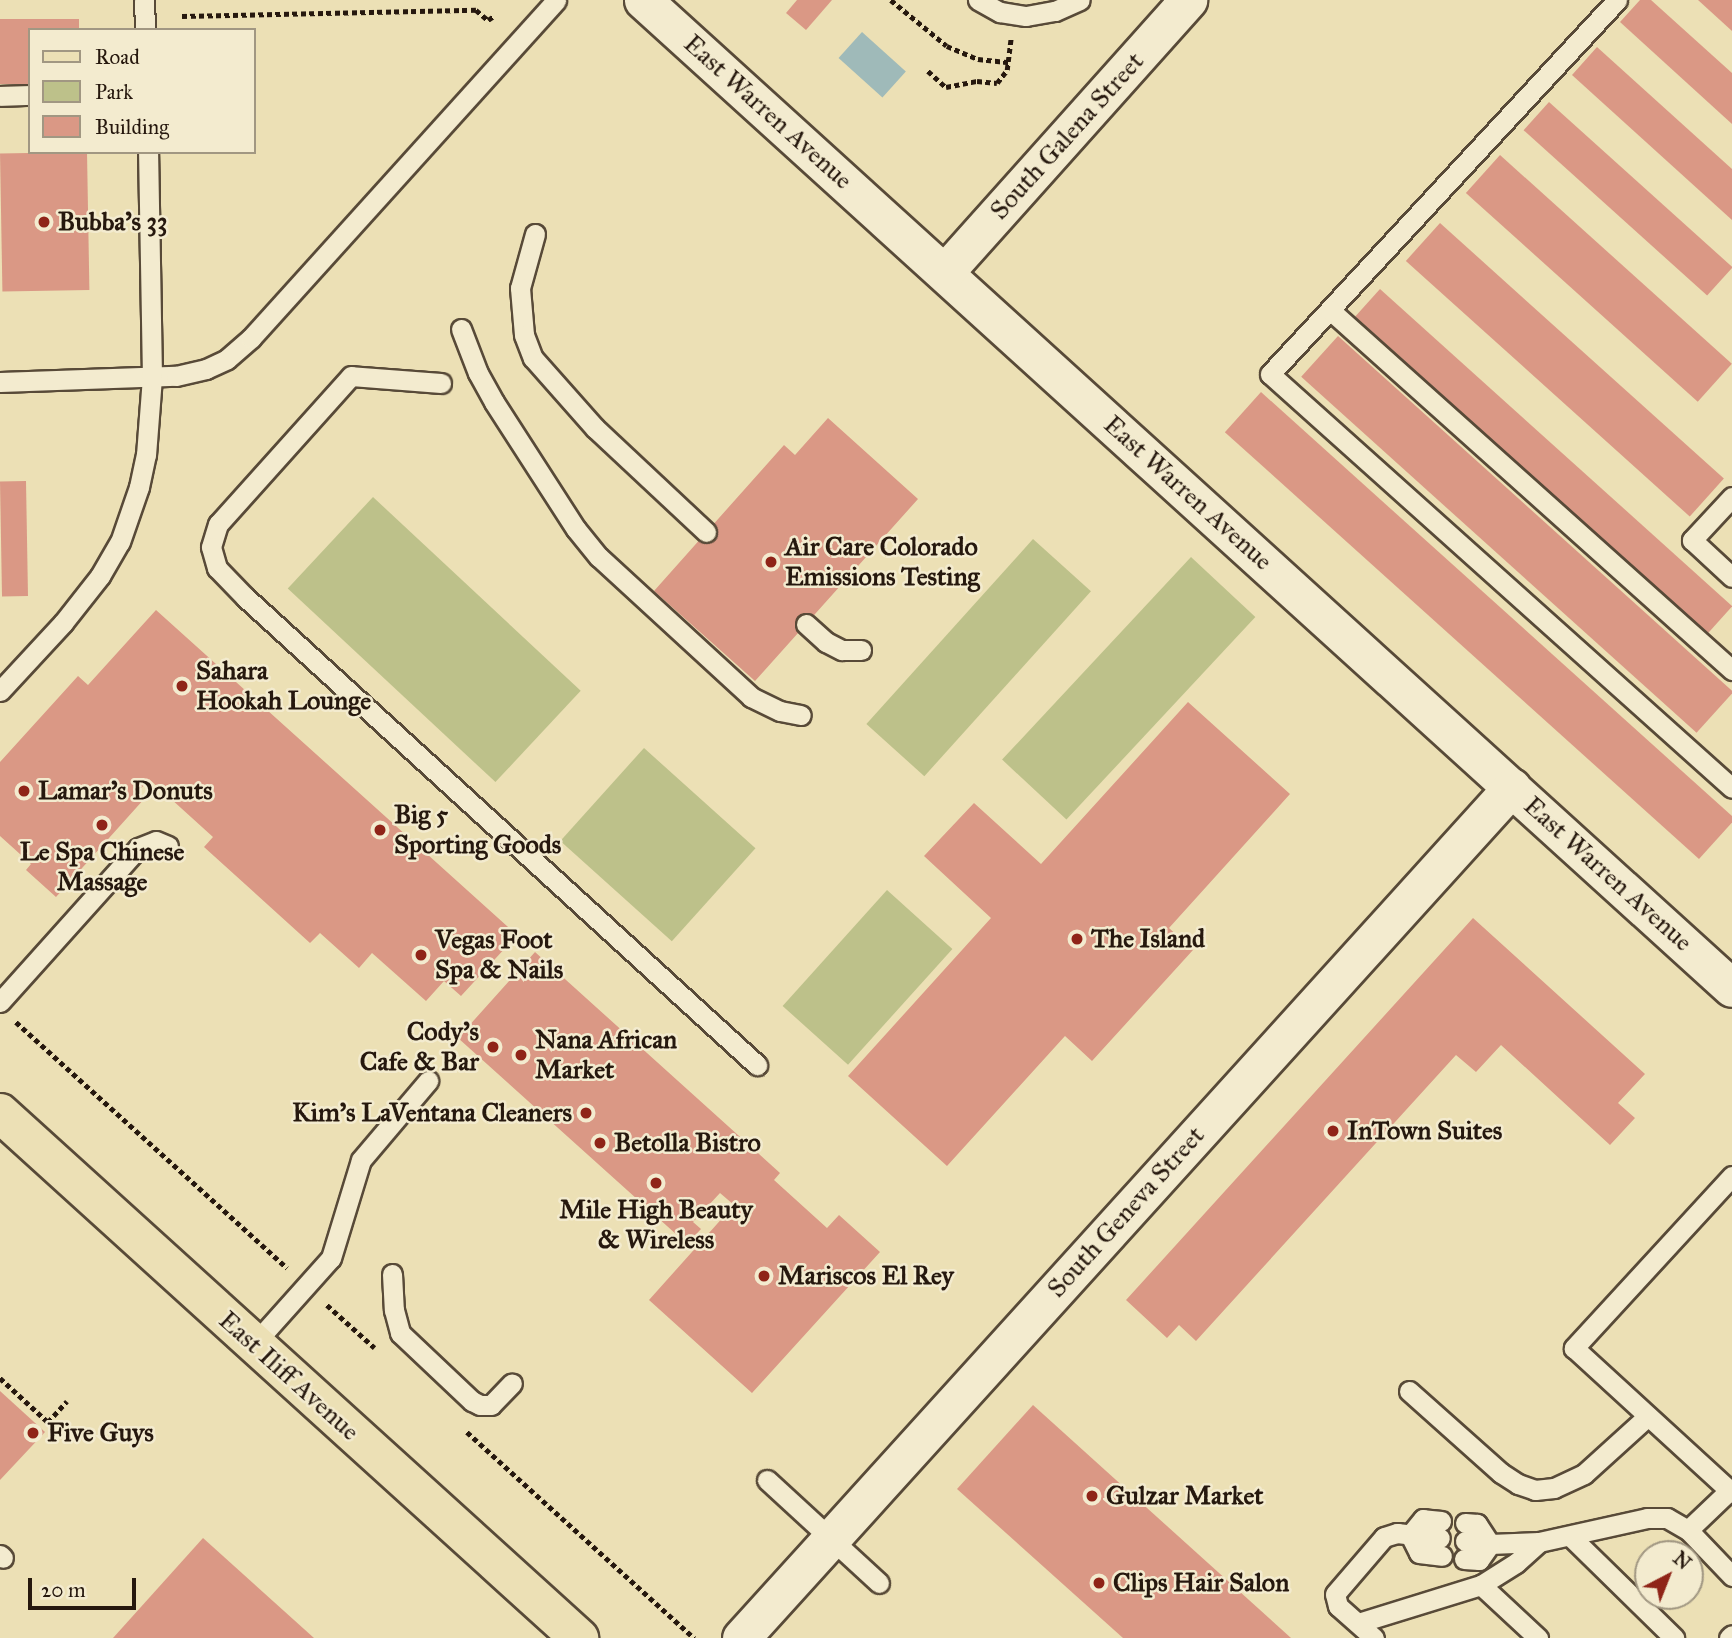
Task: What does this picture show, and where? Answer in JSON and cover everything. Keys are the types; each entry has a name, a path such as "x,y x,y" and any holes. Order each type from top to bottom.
{"main road":[{"name":"East Iliff Avenue","path":"0,1114 579,1638"}],"street":[{"name":"East Warren Avenue","path":"643,0 1732,988"},
{"name":"South Galena Street","path":"945,272 1188,0"},
{"name":"South Geneva Street","path":"741,1638 1512,787"}],"lane":[{"path":"144,0 145,28"},
{"path":"0,382 152,377 206,369 226,359 245,343 556,0"},
{"path":"978,0 1000,12 1026,16 1055,11 1080,0"},
{"path":"1616,0 1270,374 1732,788"},
{"path":"0,96 28,95"},
{"path":"0,691 76,607 100,576 120,542 142,473 152,377 148,154"},
{"path":"535,234 520,288 524,335 533,358 595,428 706,532"},
{"path":"1330,310 1732,670"},
{"path":"461,329 478,373 494,402 576,529 599,557 751,697 780,711 801,715"},
{"path":"442,383 351,376 218,524 211,547 217,568 245,597 757,1065"},
{"path":"1732,497 1692,540 1732,577"},
{"path":"806,624 826,642 842,650 861,650"},
{"path":"5,1010 138,848 156,841 168,846"},
{"path":"254,1344 331,1258 361,1160 428,1081"},
{"path":"1688,1530 1731,1492 1574,1348 1732,1176"},
{"path":"392,1274 395,1318 400,1333 476,1404 488,1405 512,1383"},
{"path":"1409,1391 1501,1473 1518,1484 1535,1490 1554,1488 1584,1474 1648,1416"},
{"path":"767,1480 879,1583"},
{"path":"1490,1544 1539,1542 1647,1518 1667,1518 1688,1530 1732,1576"},
{"path":"1477,1524 1490,1544 1479,1560 1465,1541 1477,1524"},
{"path":"1374,1638 1338,1605 1335,1594 1384,1537 1397,1533 1441,1538"},
{"path":"1570,1536 1674,1638"},
{"path":"1357,1623 1481,1586 1516,1563 1539,1542"},
{"path":"1481,1586 1538,1638"}],"path":[{"path":"891,0 947,46 978,59 1009,62 1007,70 997,83 977,81 946,87 928,71"},
{"path":"182,16 476,9 488,20 494,16"},
{"path":"5,1010 377,1351"},
{"path":"0,1378 48,1422 67,1401"},
{"path":"459,1425 694,1638"}],"green space":[{"path":"373,497 581,691 495,782 288,588"},
{"path":"1033,539 1091,591 924,776 866,724"},
{"path":"1191,557 1255,617 1066,820 1002,760"},
{"path":"644,748 755,848 672,941 560,841"},
{"path":"887,890 952,949 848,1065 783,1006"}],"water":[{"path":"862,32 906,71 882,97 839,58"}],"building":[{"path":"797,0 832,0 806,30 786,13"},
{"path":"1640,0 1651,0 1732,73 1732,124 1620,22"},
{"path":"1698,0 1732,0 1732,31"},
{"path":"0,19 79,19 79,28 28,28 28,84 0,84"},
{"path":"1597,47 1732,169 1732,220 1572,75"},
{"path":"1549,102 1732,267 1707,296 1524,130"},
{"name":"Bubba's 33","path":"0,154 87,154 89,290 2,291"},
{"path":"1500,155 1732,364 1698,402 1466,193"},
{"path":"1440,223 1724,479 1690,517 1406,261"},
{"path":"1380,289 1732,606 1707,634 1355,316"},
{"path":"1338,336 1732,691 1697,733 1301,377"},
{"path":"1261,392 1732,816 1732,822 1699,859 1225,432"},
{"name":"Air Care Colorado Emissions Testing","path":"828,418 918,499 755,681 654,591 784,445 795,455"},
{"path":"0,481 26,481 28,596 2,596"},
{"path":"156,610 517,935 461,996 444,981 426,1001 372,953 359,968 320,933 310,943 204,847 213,837 149,779 138,792 145,798 56,897 26,870 31,864 0,836 0,762 78,676 88,685"},
{"name":"The Island","path":"1188,702 1290,794 1169,928 1193,950 1092,1061 1065,1036 947,1166 848,1076 991,918 924,856 974,803 1041,864"},
{"name":"InTown Suites","path":"1473,918 1645,1074 1618,1103 1635,1118 1610,1145 1501,1045 1476,1072 1456,1055 1196,1341 1179,1325 1167,1338 1126,1300"},
{"path":"535,952 780,1173 774,1180 827,1228 839,1215 880,1252 752,1393 649,1300 734,1205 720,1193 693,1222 701,1229 687,1244 458,1038"},
{"path":"0,1391 45,1432 0,1480"},
{"path":"1033,1405 1291,1638 1123,1638 957,1489"},
{"path":"203,1538 314,1638 113,1638"}],"place":[{"name":"Bubba's 33","path":"44,222"},
{"name":"Air Care Colorado Emissions Testing","path":"771,562"},
{"name":"Sahara Hookah Lounge","path":"182,686"},
{"name":"Lamar's Donuts","path":"24,791"},
{"name":"Le Spa Chinese Massage","path":"102,825"},
{"name":"Big 5 Sporting Goods","path":"380,830"},
{"name":"The Island","path":"1077,939"},
{"name":"Vegas Foot Spa & Nails","path":"421,955"},
{"name":"Cody's Cafe & Bar","path":"493,1047"},
{"name":"Nana African Market","path":"521,1055"},
{"name":"Kim's LaVentana Cleaners","path":"586,1113"},
{"name":"InTown Suites","path":"1333,1131"},
{"name":"Betolla Bistro","path":"600,1143"},
{"name":"Mile High Beauty & Wireless","path":"656,1183"},
{"name":"Mariscos El Rey","path":"764,1276"},
{"name":"Five Guys","path":"33,1433"},
{"name":"Gulzar Market","path":"1092,1496"},
{"name":"Clips Hair Salon","path":"1099,1583"}]}
